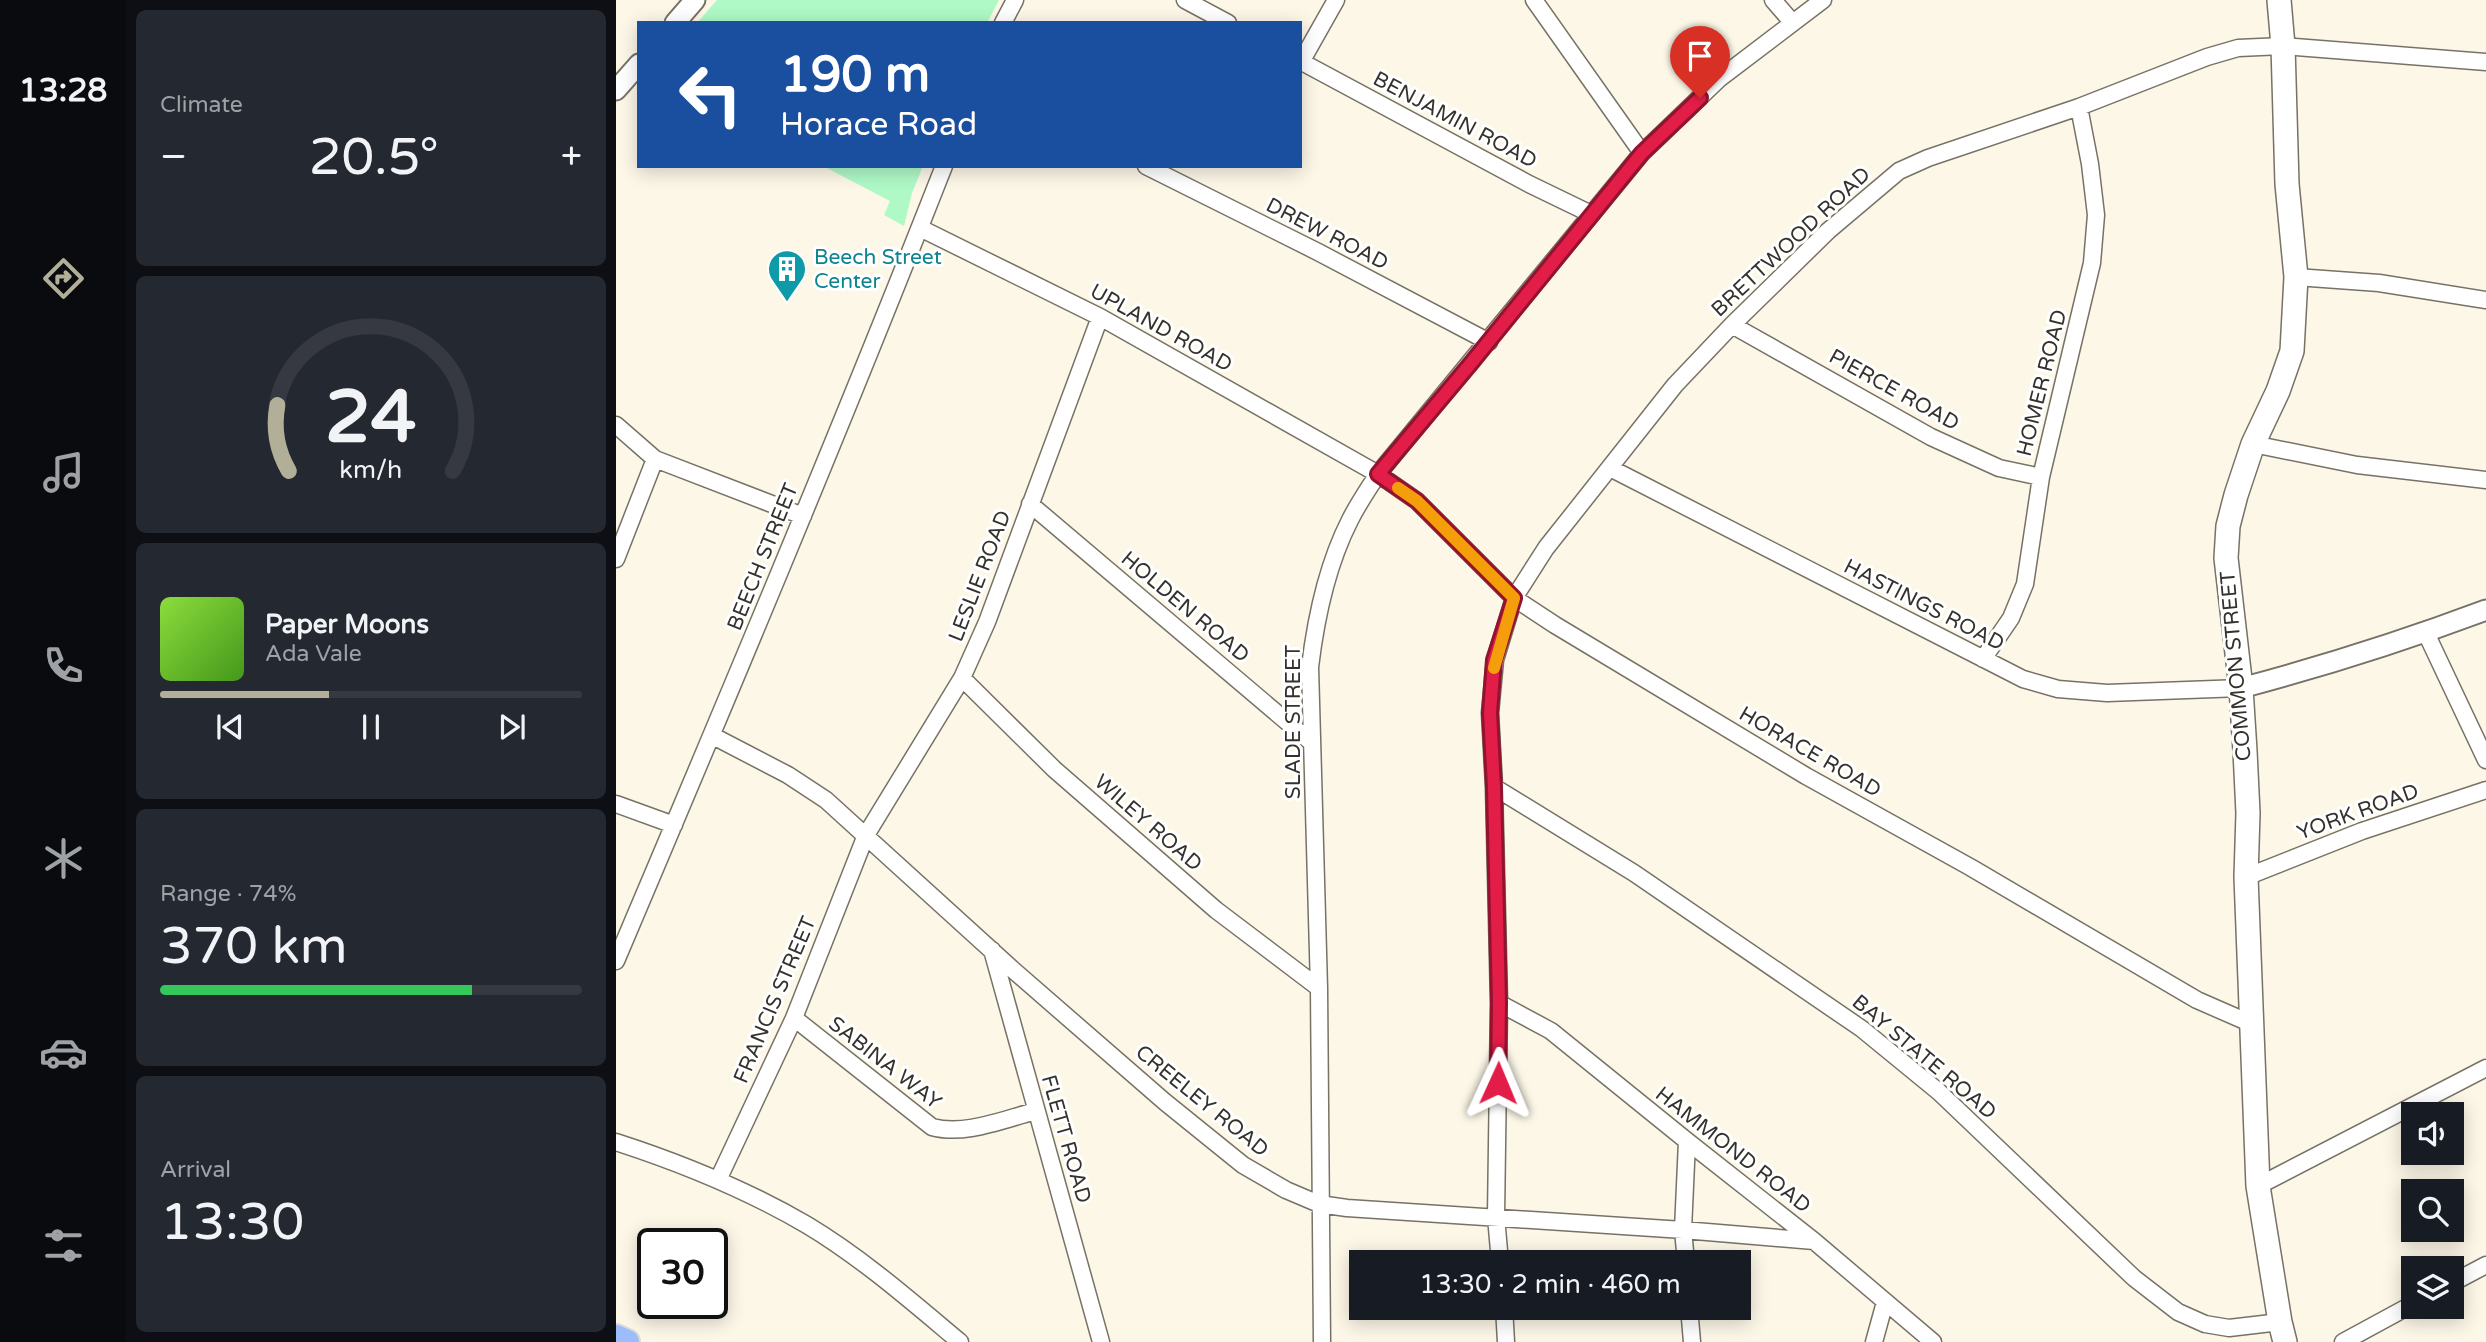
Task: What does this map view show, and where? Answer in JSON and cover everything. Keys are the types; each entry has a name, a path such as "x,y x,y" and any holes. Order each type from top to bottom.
{"main road":[{"name":"COMMON STREET","path":"2279,0 2287,184 2296,277 2292,351 2278,391 2253,444 2228,526 2226,558 2242,688 2248,813 2246,877 2253,1111 2258,1186 2282,1332"},
{"path":"616,1337 627,1342"}],"street":[{"path":"1004,21 1015,0"},
{"path":"1185,0 1224,21"},
{"path":"1302,60 1336,0"},
{"path":"1534,0 1642,153"},
{"path":"1773,0 1791,22"},
{"name":"SLADE STREET","path":"1322,1342 1319,988 1310,667 1315,623 1349,521 1378,474 1642,153 1719,79 1823,0"},
{"path":"676,21 688,2"},
{"name":"BRETTWOOD ROAD","path":"1499,1250 1496,1217 1499,1003 1490,713 1494,660 1514,598 1546,548 1675,385 1828,231 1899,171 1928,158 2079,107 2207,57 2238,48 2283,46 2486,62"},
{"name":"BENJAMIN ROAD","path":"1302,63 1529,184 1591,214"},
{"path":"616,90 637,68"},
{"name":"HOMER ROAD","path":"1983,659 2011,618 2025,584 2041,477 2092,263 2096,215 2079,107"},
{"name":"BEECH STREET","path":"616,961 713,736 943,168"},
{"name":"DREW ROAD","path":"1150,168 1489,342"},
{"name":"UPLAND ROAD","path":"920,228 1100,317 1378,474"},
{"path":"2296,277 2379,283 2486,300"},
{"name":"LESLIE ROAD","path":"866,835 962,678 1007,573 1100,317"},
{"name":"PIERCE ROAD","path":"1732,325 1931,436 1998,468 2041,477"},
{"path":"616,425 655,459 803,516"},
{"path":"2253,444 2357,465 2486,480"},
{"path":"616,559 655,459"},
{"name":"HASTINGS ROAD","path":"1610,468 2024,679 2058,689 2107,693 2242,688"},
{"name":"HORACE ROAD","path":"1378,474 1417,501 1514,598 1555,625 1806,776 1970,867 2197,1000 2252,1024"},
{"name":"HOLDEN ROAD","path":"1030,504 1312,743"},
{"path":"2242,688 2307,671 2426,633 2486,610"},
{"path":"2426,633 2486,760"},
{"name":"WILEY ROAD","path":"962,678 1054,769 1216,910 1319,988"},
{"name":"CREELEY ROAD","path":"713,736 788,775 826,800 1012,969 1165,1102 1243,1165 1286,1190 1319,1204 1347,1208 1814,1241"},
{"name":"BAY STATE ROAD","path":"1494,787 1634,873 1862,1029 1939,1092 2134,1278 2178,1312 2205,1324 2282,1332"},
{"name":"YORK ROAD","path":"2246,877 2362,831 2486,790"},
{"path":"616,804 674,825"},
{"name":"FRANCIS STREET","path":"718,1180 794,1018 866,835"},
{"name":"FLETT ROAD","path":"992,948 1101,1342"},
{"name":"HAMMOND ROAD","path":"1499,1003 1551,1031 1814,1241 1933,1342"},
{"name":"SABINA WAY","path":"794,1018 932,1127 945,1130 973,1127 1036,1111"},
{"path":"2258,1186 2486,1068"},
{"path":"1685,1250 1683,1230 1687,1141"},
{"path":"616,1142 718,1180 807,1226 892,1286 960,1342"},
{"path":"2464,1277 2486,1265"},
{"path":"1874,1342 1885,1302"},
{"path":"2343,1342 2401,1311"},
{"path":"1504,1320 1506,1342"},
{"path":"1690,1320 1692,1342"}],"green space":[{"path":"717,0 999,0 988,21 699,21"},
{"path":"827,168 922,168 912,193 904,226 884,215 890,201"}],"slow traffic":[{"path":"1398,488 1417,501 1514,598 1494,660 1494,668"}],"place":[{"name":"Beech Street Center","path":"787,303"}],"route":[{"path":"1498,1083 1499,1003 1490,713 1494,660 1514,598 1417,501 1378,474 1642,153 1700,98"}]}
